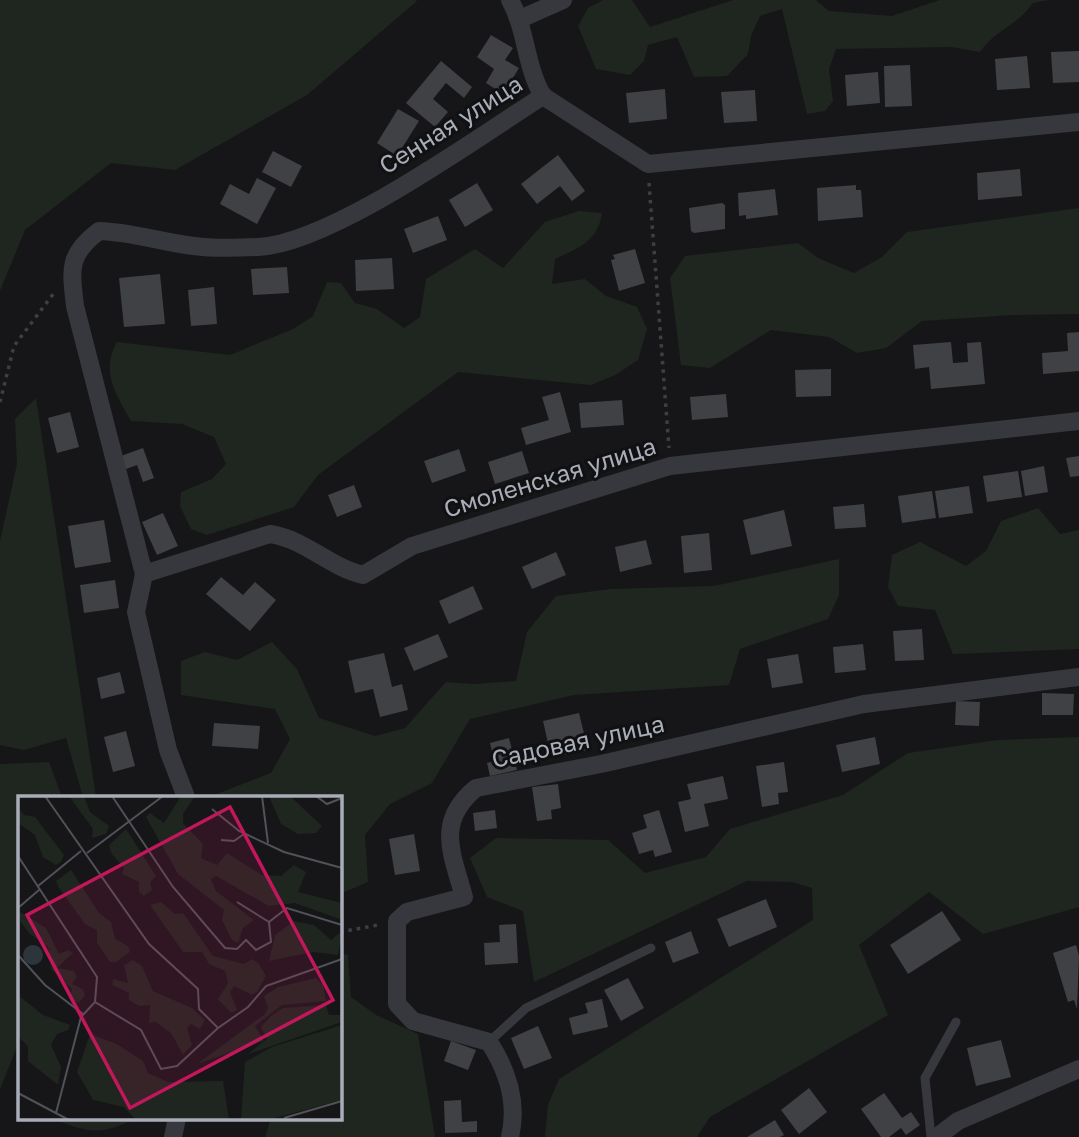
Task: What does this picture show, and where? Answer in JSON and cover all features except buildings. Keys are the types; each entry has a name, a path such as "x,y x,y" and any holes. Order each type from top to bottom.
{"street":[{"path":"510,0 520,19 532,77 543,96"},
{"path":"520,19 564,0"},
{"name":"Сенная улица","path":"71,269 76,253 99,231 152,236 194,247 261,247 314,232 392,191 543,96 648,164"},
{"path":"648,164 1079,122"},
{"path":"71,269 75,306 144,574 136,612 168,750 186,796"},
{"name":"Смоленская улица","path":"144,574 270,534 289,536 346,571 363,575 412,546 670,466 1079,421"},
{"name":"Садовая улица","path":"397,921 407,912 464,897 448,837 452,816 462,799 476,788 601,764 864,704 1079,677"},
{"path":"397,921 397,1004 413,1021 489,1042 505,1067 515,1116 510,1137"},
{"path":"936,1137 958,1121 1079,1069"}],"lane":[{"path":"489,1042 526,1008 651,948"},
{"path":"930,1137 925,1078 956,1022"}],"path":[{"path":"648,164 670,466"},
{"path":"0,402 14,346 71,269"},
{"path":"341,932 397,921"}],"shaded area":[{"path":"0,0 417,1 307,95 175,170 111,163 25,230 0,291"},
{"path":"603,0 632,0 650,27 733,0 816,0 829,11 892,16 940,0 1049,0 1033,3 980,52 952,47 836,49 829,69 833,101 825,111 807,114 782,9 760,16 751,36 748,54 727,76 694,77 677,37 648,45 644,61 630,75 596,69 578,26 588,8"},
{"path":"1079,208 1079,314 922,321 886,348 857,353 829,337 771,330 710,368 681,365 670,278 685,256 798,243 818,258 854,273 882,257 907,232"},
{"path":"579,211 602,213 600,223 586,242 555,259 552,284 585,279 606,296 637,307 647,329 638,360 615,375 591,385 458,372 318,475 294,507 207,535 191,529 180,506 181,492 212,479 226,464 214,437 182,424 131,421 115,392 110,373 112,353 117,342 230,355 293,329 313,316 327,282 341,283 355,303 377,309 404,328 420,317 426,279 475,249 503,268 545,222"},
{"path":"36,398 96,796 83,796 66,738 24,750 0,745 0,541 17,464 15,419"},
{"path":"1038,508 1060,534 1079,530 1079,649 953,654 935,610 898,606 888,587 892,555 920,542 966,566 986,551 1001,521"},
{"path":"839,559 839,595 828,619 740,649 729,685 574,695 470,719 432,783 390,804 365,835 368,882 341,894 341,796 212,796 271,773 290,739 275,709 181,695 181,661 205,652 237,660 272,642 297,669 319,718 375,736 405,728 446,682 473,684 516,681 527,632 556,596 611,589 714,586"},
{"path":"1079,737 1079,907 983,934 929,892 859,945 888,1015 710,1117 697,1137 545,1137 548,1105 559,1079 813,920 812,888 792,882 747,881 534,982 523,911 487,897 470,858 496,838 608,840 645,873 706,857 730,829 843,795 908,753 998,740"},
{"path":"49,762 62,796 18,796 18,1044 0,1089 0,764"},
{"path":"341,953 348,955 351,997 376,1015 418,1034 435,1137 265,1137 270,1120 341,1120"},
{"path":"55,1120 132,1120 103,1130 74,1127"}]}
